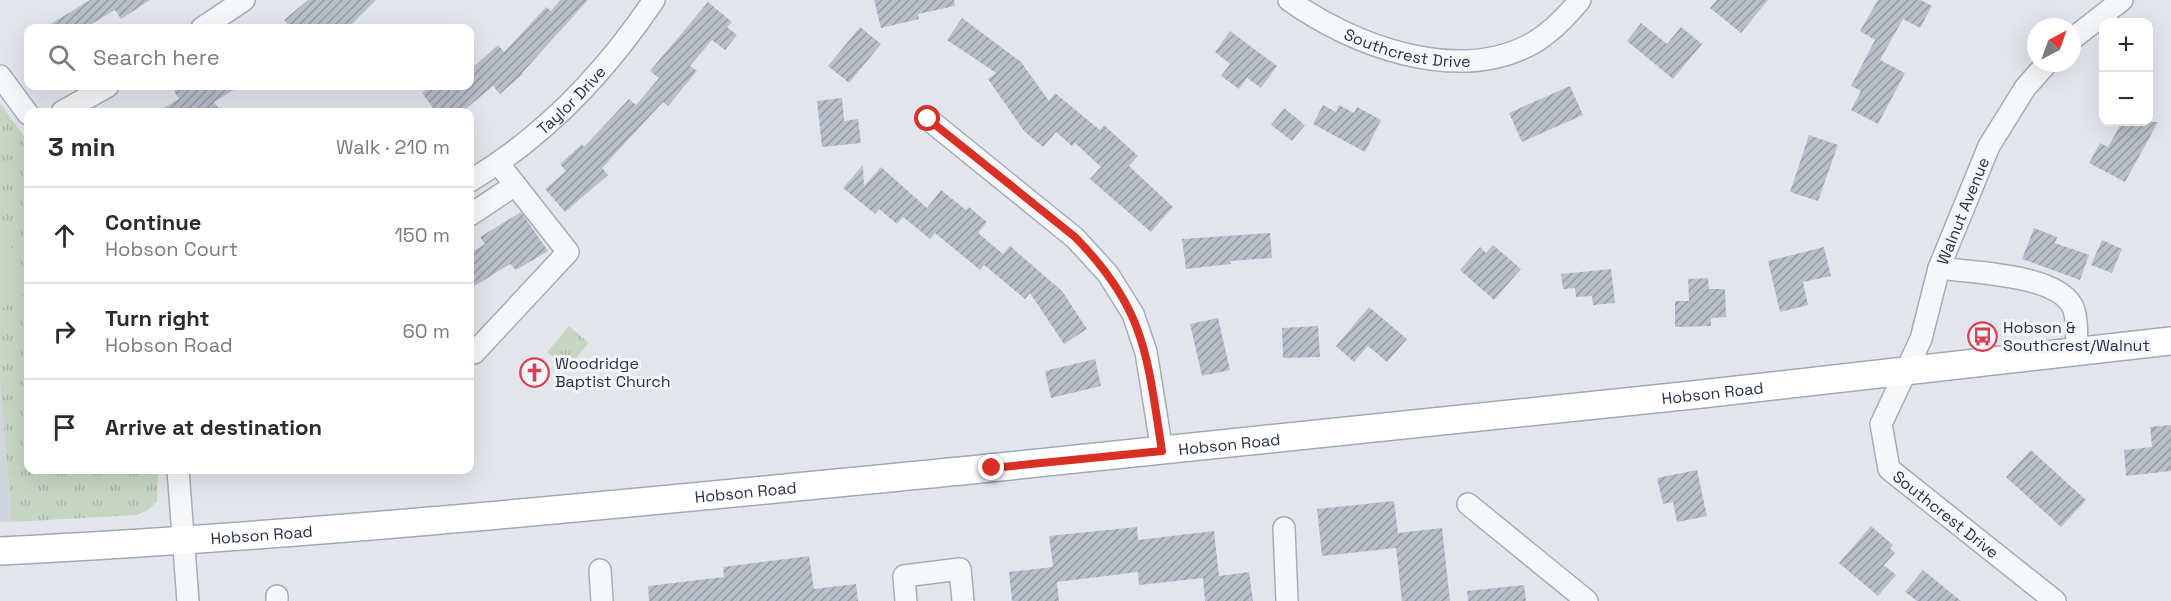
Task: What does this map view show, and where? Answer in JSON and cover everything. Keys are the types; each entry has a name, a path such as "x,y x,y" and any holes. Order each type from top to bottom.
{"main road":[{"name":"Hobson Road","path":"0,551 183,542 569,509 1162,451 1904,372 2171,341"}],"street":[{"path":"208,24 244,0"},
{"name":"Taylor Drive","path":"474,178 540,130 592,82 614,56 654,0"},
{"name":"Southcrest Drive","path":"1289,0 1319,20 1352,37 1412,55 1479,62 1533,43 1551,31 1580,0"},
{"path":"2081,32 2122,0"},
{"name":"Walnut Avenue","path":"1904,372 1921,339 1939,268 1989,146 2020,95 2039,72"},
{"path":"0,75 24,108"},
{"path":"69,108 101,90"},
{"path":"928,119 1075,237 1108,273 1133,314 1146,352 1162,451"},
{"path":"474,350 568,252 498,163"},
{"path":"474,212 515,185"},
{"path":"1939,268 2026,279 2063,293 2074,310 2077,352"},
{"name":"Southcrest Drive","path":"1904,372 1881,423 1889,469 2055,601"},
{"path":"178,474 188,601"},
{"path":"1468,504 1587,601"},
{"path":"1284,528 1287,601"},
{"path":"906,601 904,576 960,569 963,601"},
{"path":"600,570 602,601"}],"shaded area":[{"path":"0,379 12,522 0,522"}],"green space":[{"path":"0,103 24,136 24,474 158,474 157,501 148,510 137,515 12,522 0,379"},
{"path":"0,232 15,253 0,264"},
{"path":"18,259 24,267 24,293 0,310 0,272"},
{"path":"569,326 589,343 567,369 547,352"}],"building":[{"path":"90,0 150,0 121,19 115,10 92,24 51,24"},
{"path":"308,0 376,0 352,24 288,24 284,20"},
{"path":"560,0 588,0 523,74 500,94 493,86 467,108 433,108 422,93 427,90 474,90 474,66 498,45 504,52 546,7 551,11"},
{"path":"874,0 954,0 955,6 918,14 919,19 881,28"},
{"path":"1717,0 1768,0 1741,33 1710,8"},
{"path":"1878,0 1921,0 1932,6 1920,28 1903,19 1880,60 1905,73 1878,124 1851,110 1861,91 1851,86 1875,40 1860,31"},
{"path":"708,2 732,22 727,27 737,35 725,50 712,40 690,66 697,71 668,106 663,102 602,168 608,175 565,212 545,189 566,171 560,164 582,144 584,147 629,99 636,105 659,78 650,71"},
{"path":"962,18 1021,62 1049,101 1055,93 1100,130 1104,125 1138,156 1129,166 1173,207 1151,232 1090,179 1101,167 1075,143 1072,146 1056,132 1043,147 1024,131 988,79 996,73 947,40"},
{"path":"1641,23 1667,44 1681,27 1702,44 1673,79 1627,41"},
{"path":"860,27 881,44 849,83 828,66"},
{"path":"1230,31 1277,66 1261,88 1247,78 1239,89 1221,76 1230,64 1215,52"},
{"path":"1570,86 1583,115 1522,142 1509,113"},
{"path":"234,90 214,102 218,108 164,108 179,99 174,91"},
{"path":"842,98 844,121 858,119 861,143 822,147 817,101"},
{"path":"1323,105 1336,112 1339,105 1354,113 1357,107 1381,120 1365,152 1313,124"},
{"path":"1284,108 1305,125 1292,141 1271,125"},
{"path":"2153,122 2158,122 2125,182 2089,163 2100,143 2108,147 2120,126 2153,126"},
{"path":"1809,135 1838,145 1818,201 1790,192"},
{"path":"863,165 864,186 881,167 927,208 941,190 966,210 969,207 987,222 978,233 1003,254 1010,246 1062,291 1087,329 1064,344 1030,293 1025,299 984,265 980,270 935,233 930,239 903,217 897,224 879,209 875,214 843,188"},
{"path":"521,212 548,251 516,270 510,264 474,286 474,251 485,244 480,237"},
{"path":"2034,228 2057,237 2055,243 2089,255 2080,280 2022,259"},
{"path":"1270,233 1272,258 1230,261 1231,264 1186,269 1182,239"},
{"path":"2102,240 2122,249 2112,273 2091,265"},
{"path":"1493,245 1521,269 1494,300 1460,270 1480,247 1486,253"},
{"path":"1824,247 1831,276 1803,282 1808,305 1780,312 1768,261"},
{"path":"1611,269 1615,303 1593,305 1592,296 1576,297 1575,288 1563,289 1561,274"},
{"path":"1708,278 1709,289 1725,289 1726,317 1711,318 1711,326 1675,327 1675,301 1689,301 1688,279"},
{"path":"1369,307 1407,339 1387,362 1368,346 1354,362 1336,346"},
{"path":"1218,318 1230,370 1202,376 1190,324"},
{"path":"1318,326 1320,357 1283,358 1282,328"},
{"path":"1095,359 1101,386 1051,398 1045,371"},
{"path":"2171,425 2171,471 2126,476 2124,450 2152,447 2150,427"},
{"path":"2031,450 2086,500 2061,527 2006,477"},
{"path":"1697,470 1707,516 1677,522 1673,502 1663,504 1657,478"},
{"path":"1394,501 1398,533 1442,528 1450,601 1402,601 1396,548 1322,556 1317,509"},
{"path":"1871,526 1893,545 1890,548 1895,553 1884,565 1896,575 1878,596 1839,563"},
{"path":"1137,527 1138,540 1214,531 1219,576 1249,572 1253,601 1205,601 1203,578 1139,585 1138,572 1057,582 1059,601 1012,601 1009,572 1053,567 1049,536"},
{"path":"809,556 814,589 856,584 858,601 649,601 648,586 724,577 723,567"},
{"path":"1923,570 1961,601 1917,601 1905,592"},
{"path":"1524,585 1526,601 1468,601 1467,591"}],"place":[{"name":"Hobson & Southcrest/Walnut","path":"1982,336"},
{"name":"Woodridge Baptist Church","path":"534,372"}],"route":[{"path":"928,119 1075,237 1094,256 1126,300 1139,328 1146,352 1162,451 992,468"}]}
